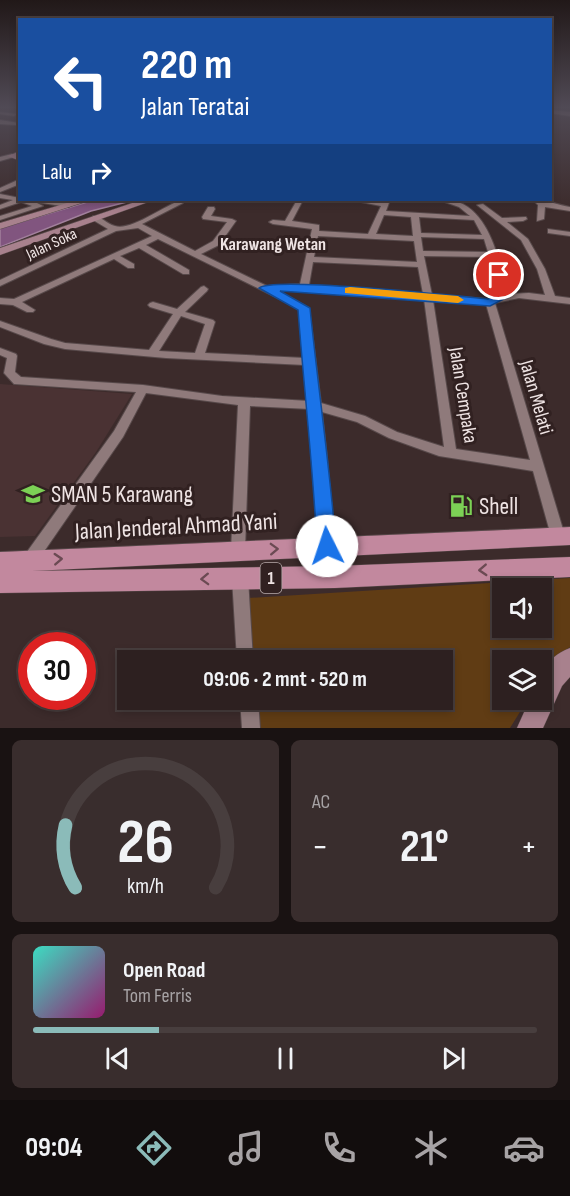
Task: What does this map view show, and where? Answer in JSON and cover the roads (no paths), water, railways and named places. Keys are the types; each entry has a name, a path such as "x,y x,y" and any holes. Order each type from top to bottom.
{"main road":[{"name":"Jalan Jenderal Ahmad Yani","path":"0,562 564,536"},
{"path":"129,582 136,554"},
{"name":"1","path":"0,582 129,582 335,577 570,567"}],"street":[{"path":"0,159 17,156"},
{"path":"0,193 18,182"},
{"path":"0,193 18,197"},
{"path":"0,207 18,197"},
{"path":"0,218 39,206 27,201"},
{"path":"47,201 78,203 114,229"},
{"path":"0,252 93,215 145,201"},
{"path":"287,223 299,201"},
{"path":"363,201 386,202 371,236"},
{"path":"447,201 456,203 476,218 494,255 504,296"},
{"name":"Jalan Soka","path":"0,283 114,229 135,225 181,202"},
{"path":"540,219 539,202 570,209"},
{"path":"0,226 78,203"},
{"path":"481,205 524,239 541,269 551,298"},
{"path":"196,253 216,243 232,221 206,217 211,209"},
{"path":"382,213 476,218"},
{"name":"Jalan Cempaka","path":"415,216 451,454 535,466"},
{"path":"499,220 523,219"},
{"path":"273,222 316,227 304,287"},
{"path":"135,225 160,235 304,308 313,405 321,457 327,546"},
{"path":"551,231 570,234"},
{"path":"314,233 486,237"},
{"path":"15,302 160,235"},
{"path":"139,244 186,272"},
{"path":"419,253 494,255"},
{"path":"114,256 131,267"},
{"path":"310,259 422,265"},
{"path":"265,288 304,287 490,302 504,296 551,298 570,302"},
{"path":"152,354 178,313 204,289"},
{"path":"0,301 15,302 30,310"},
{"name":"Jalan Melati","path":"490,302 535,466 564,536"},
{"path":"153,305 206,319 212,324 199,356"},
{"path":"0,324 56,344 152,354 309,363"},
{"path":"0,351 12,356 9,373 18,381 143,389 244,402 313,405 361,419 393,435 451,454"},
{"path":"29,561 48,529 118,434 143,389"},
{"path":"238,550 244,402"},
{"path":"240,578 244,650"},
{"path":"530,728 554,677 570,660"},
{"path":"250,710 251,728"}],"place":[{"name":"SMAN 5 Karawang","path":"33,494"},
{"name":"Shell","path":"461,506"}],"district":[{"name":"Karawang Wetan","path":"273,244"}]}
